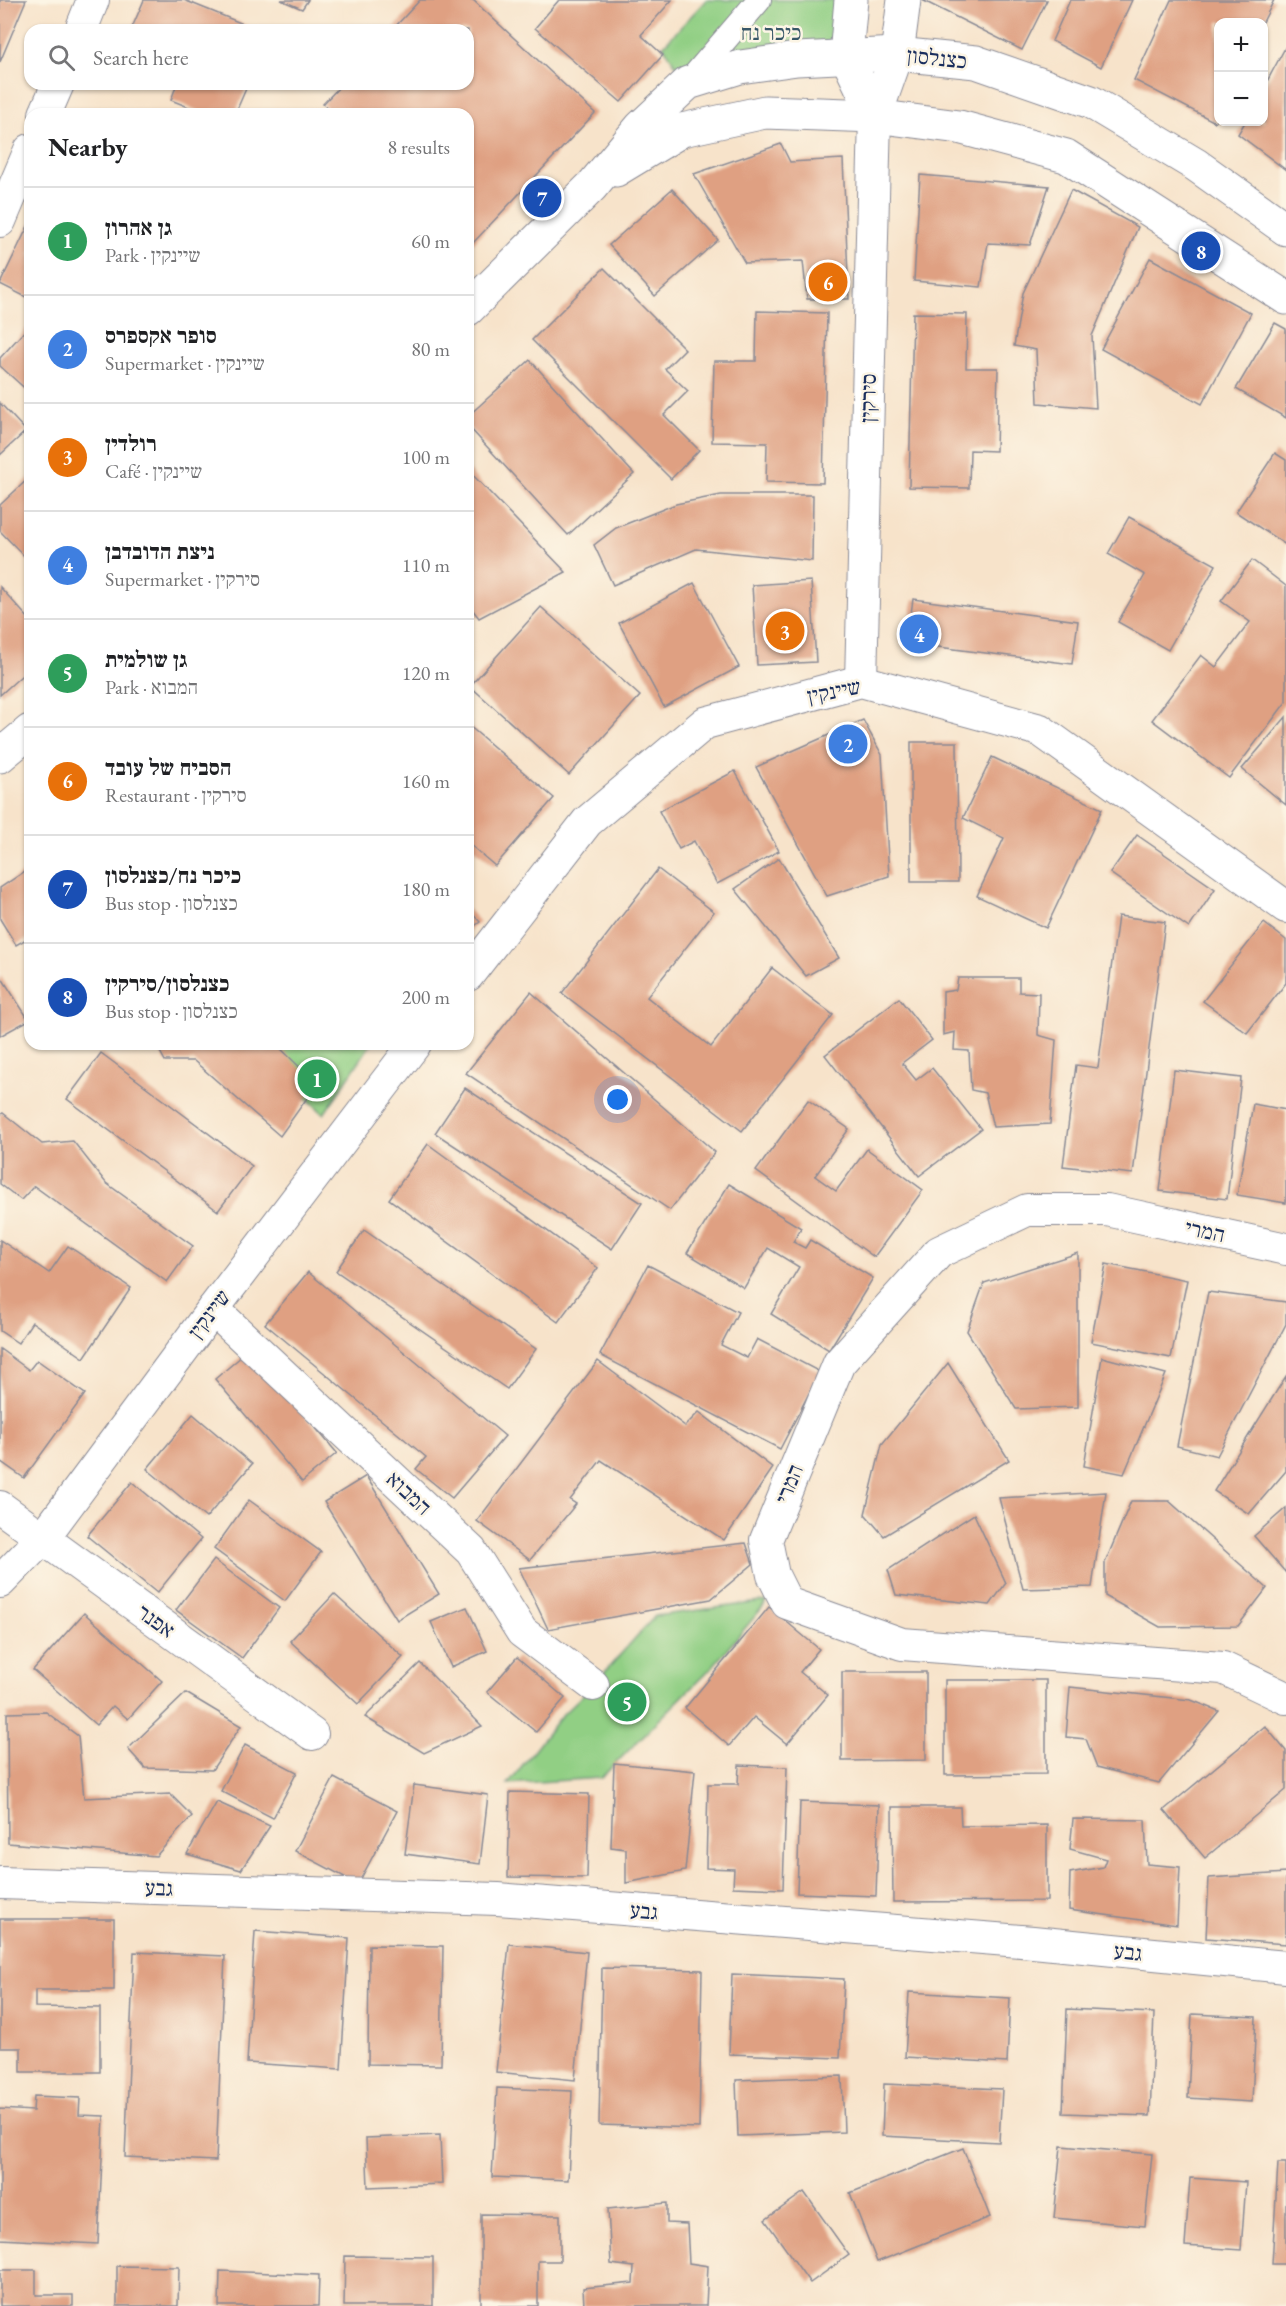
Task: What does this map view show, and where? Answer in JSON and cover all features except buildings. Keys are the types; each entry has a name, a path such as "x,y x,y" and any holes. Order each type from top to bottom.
{"street":[{"path":"83,24 93,0"},
{"path":"688,83 759,0"},
{"path":"846,55 851,0"},
{"name":"סירקין","path":"861,681 876,116 897,54 904,0"},
{"name":"כצנלסון","path":"474,303 592,186 641,127 688,83 740,67 846,55 897,54 976,62 1091,102 1196,165 1286,229"},
{"name":"סירקין","path":"846,55 876,116"},
{"path":"48,108 55,90"},
{"name":"כצנלסון","path":"592,186 682,130 765,112 876,116 959,127 1066,156 1286,298"},
{"path":"0,221 24,164"},
{"name":"שיינקין","path":"474,967 587,822 705,723 861,681 1040,730 1286,908"},
{"path":"0,756 24,736"},
{"name":"שיינקין","path":"0,1582 43,1539 213,1309 410,1050"},
{"name":"המרי","path":"1286,1249 1107,1210 1027,1210 939,1252 839,1364 766,1540 773,1575 787,1603 902,1644 1223,1668 1286,1698"},
{"name":"המבוא","path":"213,1309 471,1551 522,1632 593,1686"},
{"name":"אפנר","path":"0,1507 312,1734"},
{"name":"גבע","path":"0,1883 498,1899 1033,1942 1286,1967"}],"green space":[{"name":"כיכר נח","path":"706,0 851,0 846,55 688,83 663,46"},
{"path":"255,1050 367,1050 324,1114"},
{"path":"768,1601 713,1666 601,1778 508,1784 559,1718 593,1685 655,1616"}],"place":[{"name":"כיכר נח/כצנלסון","path":"542,198"},
{"name":"כצנלסון/סירקין","path":"1201,251"},
{"name":"הסביח של עובד","path":"828,282"},
{"name":"רולדין","path":"785,631"},
{"name":"ניצת הדובדבן","path":"919,634"},
{"name":"סופר אקספרס","path":"848,744"},
{"name":"גן אהרון","path":"317,1079"},
{"name":"גן שולמית","path":"627,1702"}]}
